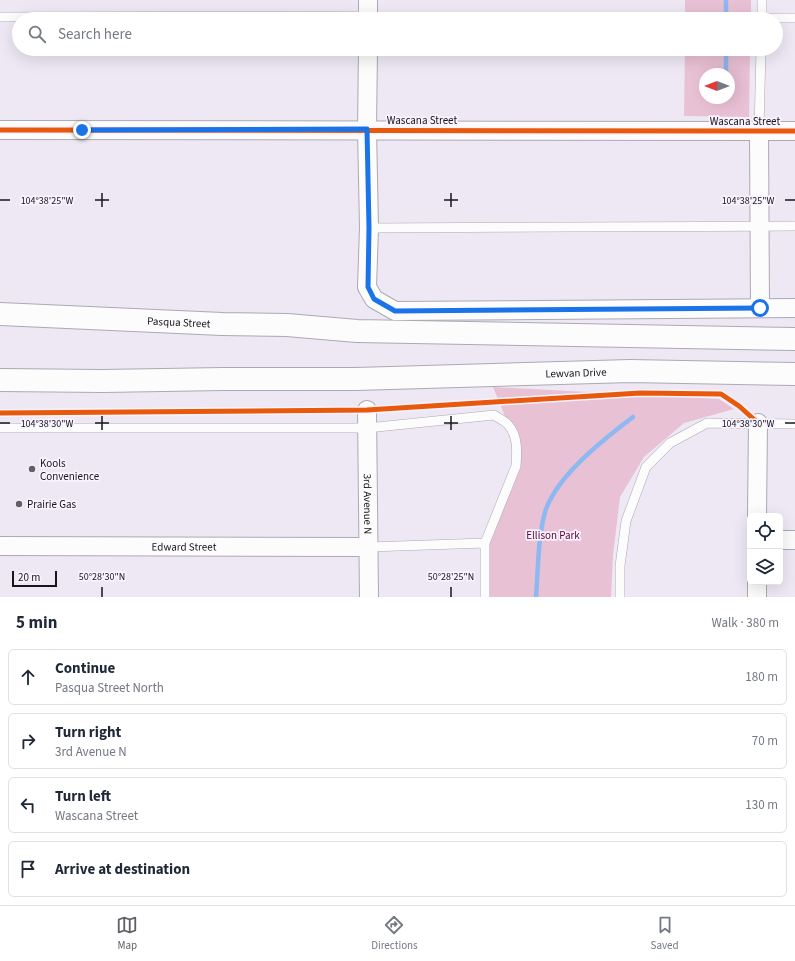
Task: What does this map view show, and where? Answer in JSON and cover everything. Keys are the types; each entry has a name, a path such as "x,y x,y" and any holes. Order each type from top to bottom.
{"main road":[{"name":"Pasqua Street","path":"0,314 214,324 287,325 357,331 795,339"},
{"name":"Lewvan Drive","path":"0,380 356,379 630,371 795,374"}],"street":[{"path":"368,56 368,287 374,299 395,311 795,308"},
{"name":"Wascana Street","path":"0,130 367,129 593,132 795,131"},
{"path":"759,131 760,308"},
{"name":"3rd Avenue N","path":"367,410 369,597"},
{"path":"757,513 758,423"},
{"path":"783,540 795,540"},
{"name":"Edward Street","path":"0,546 369,548"},
{"path":"757,585 757,597"}],"lane":[{"path":"762,0 762,12"},
{"path":"0,17 12,17"},
{"path":"783,18 795,18"},
{"path":"759,131 761,56"},
{"path":"369,228 795,226"},
{"path":"0,428 367,428 494,415 509,426 516,440 517,455 516,466 484,543 484,597"},
{"path":"620,597 620,566 626,521 646,467 670,443 707,423 795,424"},
{"path":"369,548 484,543"}],"green space":[{"path":"685,0 751,0 751,12 685,12"},
{"path":"685,56 750,56 749,117 684,116"},
{"name":"Ellison Park","path":"493,387 719,399 734,409 684,423 644,457 620,497 613,555 611,597 485,597 485,543 516,466 509,426"}],"waterway":[{"path":"726,0 726,12"},
{"path":"726,56 726,68"},
{"path":"536,597 541,529 546,509 552,496 561,483 584,458 633,417"}],"cycle path":[{"path":"0,130 795,131"},
{"path":"0,413 367,410 640,393 721,394 739,406 758,423"}],"place":[{"name":"Kools Convenience","path":"32,469"},
{"name":"Prairie Gas","path":"19,504"}],"route":[{"path":"82,130 367,129 369,228 368,287 374,299 395,311 760,308"}]}
